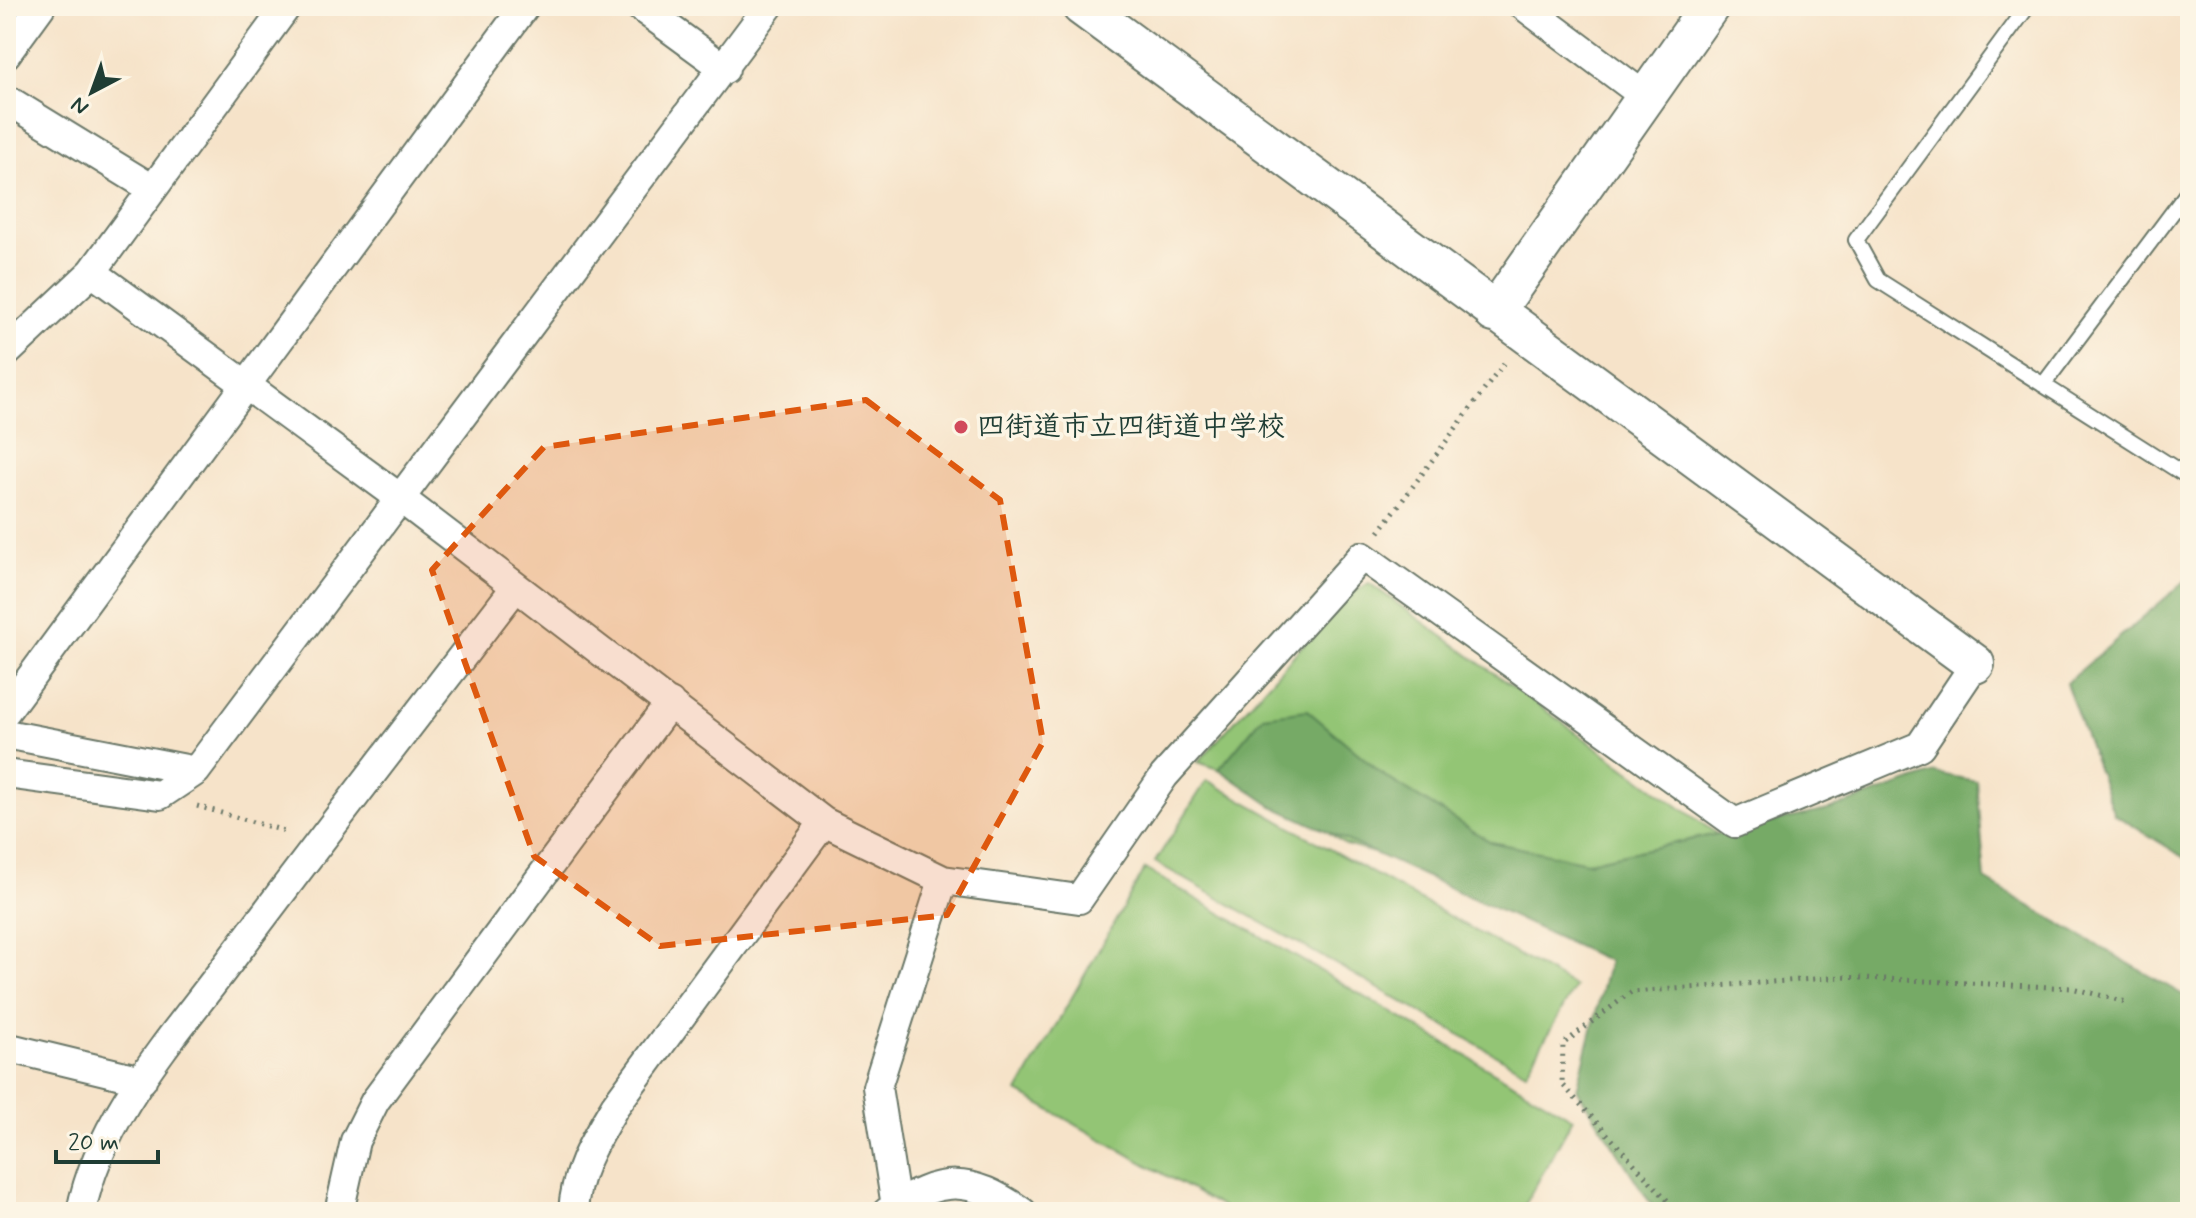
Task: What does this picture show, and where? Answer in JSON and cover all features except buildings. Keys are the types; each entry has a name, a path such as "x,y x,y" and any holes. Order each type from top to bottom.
{"street":[{"path":"6,54 41,6"},
{"path":"6,353 92,272 287,6"},
{"path":"6,711 525,6"},
{"path":"639,6 725,69"},
{"path":"6,774 160,795 196,771 725,69 769,6"},
{"path":"92,272 400,498 824,822 943,880 1079,899 1164,776 1362,556 1735,823 1920,746 1975,664 1494,313 1081,6"},
{"path":"1524,6 1647,98"},
{"path":"1494,313 1710,6"},
{"path":"6,99 151,188"},
{"path":"81,1212 91,1169 142,1080 319,841 515,588"},
{"path":"339,1212 355,1141 375,1101 670,703"},
{"path":"6,734 196,771"},
{"path":"573,1212 574,1190 588,1151 615,1106 824,822"},
{"path":"943,880 877,1087 892,1209 943,1183 991,1190 1022,1212"},
{"path":"6,1047 142,1080"}],"lane":[{"path":"2028,6 1856,240 1878,280 2182,473 2190,471"},
{"path":"2043,385 2190,189"}],"path":[{"path":"1362,556 1505,362"},
{"path":"160,795 319,841"},
{"path":"1678,1212 1562,1084 1563,1044 1631,992 1843,977 2072,988 2126,1002"}],"highlighted area":[{"path":"866,400 1000,500 1043,742 947,915 660,946 534,856 432,570 544,447"}],"green space":[{"path":"2190,577 2190,861 2114,814 2066,683"},
{"path":"1369,583 1746,855 1488,886 1346,845 1262,784 1198,762 1346,597"},
{"path":"1307,710 1386,777 1491,842 1587,862 1828,810 1935,773 1977,781 1985,880 2190,999 2190,1212 1656,1212 1577,1089 1609,961 1272,806 1219,769 1263,716"},
{"path":"1207,780 1575,987 1526,1072 1155,862"},
{"path":"1145,869 1573,1118 1521,1212 1231,1212 1018,1092"}],"place":[{"name":"四街道市立四街道中学校","path":"961,427"}]}
